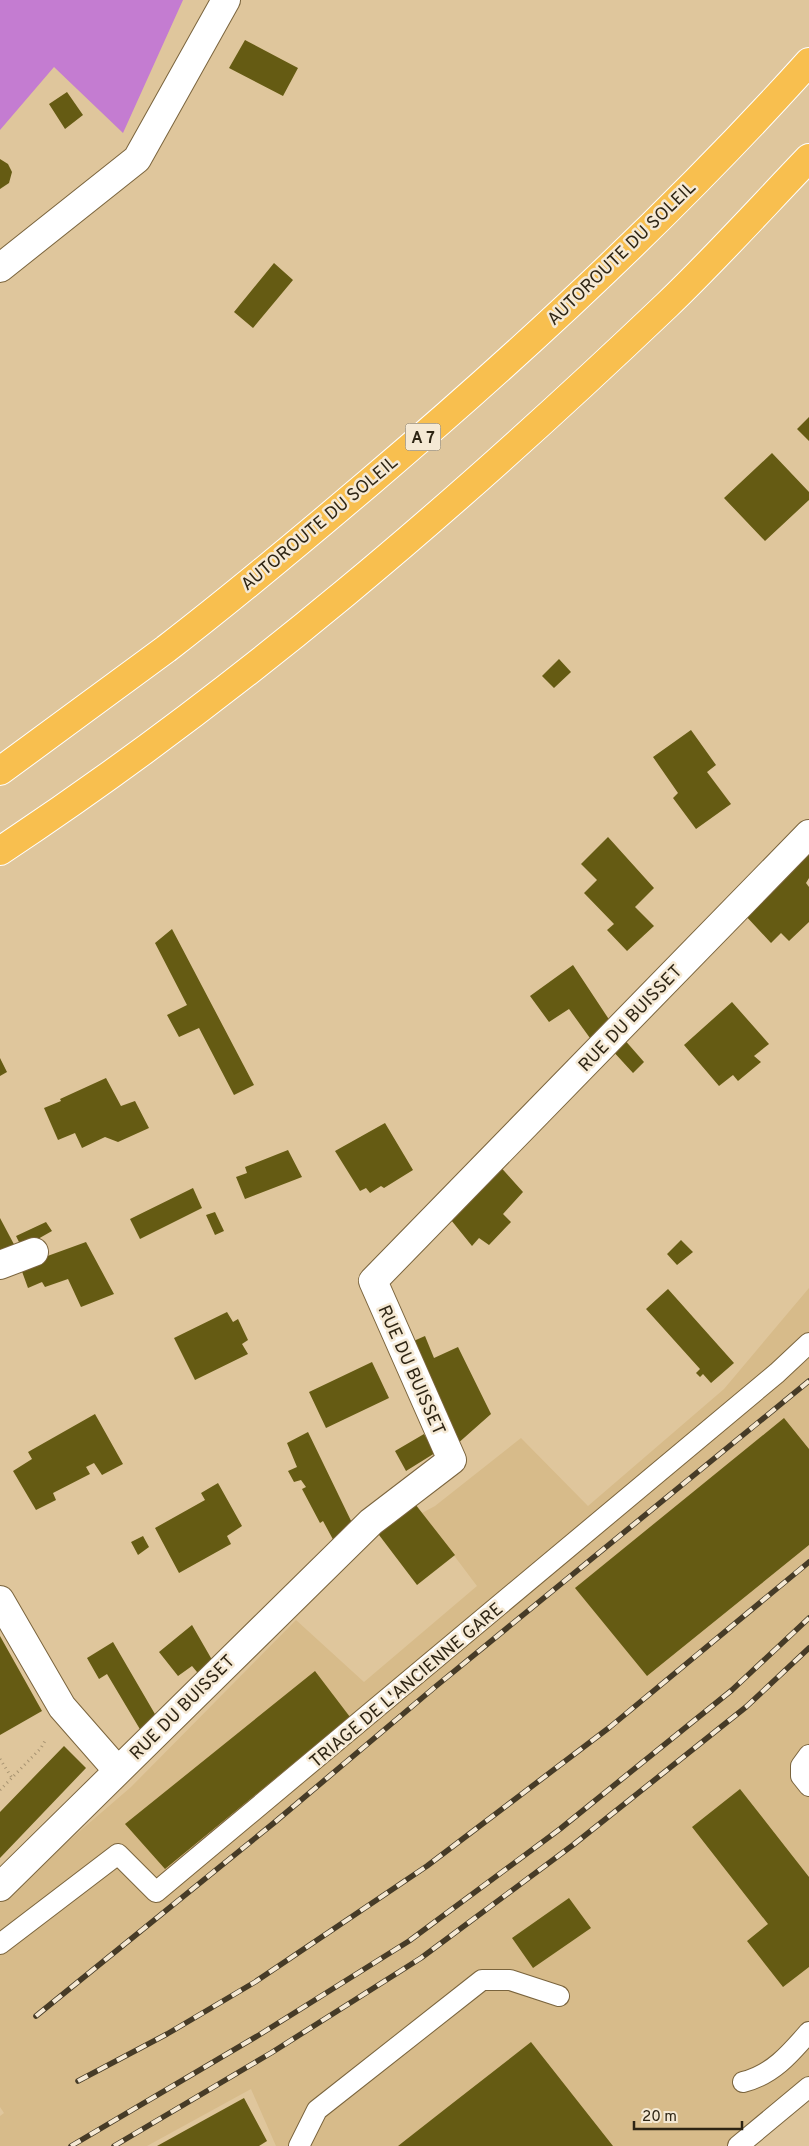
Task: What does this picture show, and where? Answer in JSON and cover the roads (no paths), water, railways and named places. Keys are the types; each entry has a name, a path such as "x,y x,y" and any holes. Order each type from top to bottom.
{"highway":[{"name":"AUTOROUTE DU SOLEIL","path":"0,770 165,649 304,538 472,395 621,256 768,108 809,62"},
{"path":"0,851 38,826 213,699 345,594 520,440 669,303 809,158"}],"street":[{"path":"0,268 137,159 226,0"},
{"name":"RUE DU BUISSET","path":"0,1887 371,1522 452,1460 373,1281 809,834"},
{"path":"0,1265 34,1252"},
{"path":"0,1600 62,1707 118,1771"}],"lane":[{"name":"TRIAGE DE L'ANCIENNE GARE","path":"0,1944 118,1854 156,1892 747,1399 809,1343"},
{"path":"809,1755 801,1766 801,1776 809,1785"},
{"path":"299,2146 317,2110 482,1980 510,1980 559,1996"},
{"path":"743,2082 756,2079 785,2060 809,2032"},
{"path":"738,2146 809,2088"}],"railway":[{"path":"36,2016 275,1822 435,1687 809,1381"},
{"path":"78,2081 167,2034 255,1982 427,1866 610,1727 809,1562"},
{"path":"71,2146 259,2035 409,1941 560,1829 732,1690 809,1618"},
{"path":"114,2146 271,2053 421,1958 573,1845 746,1707 809,1648"}]}
